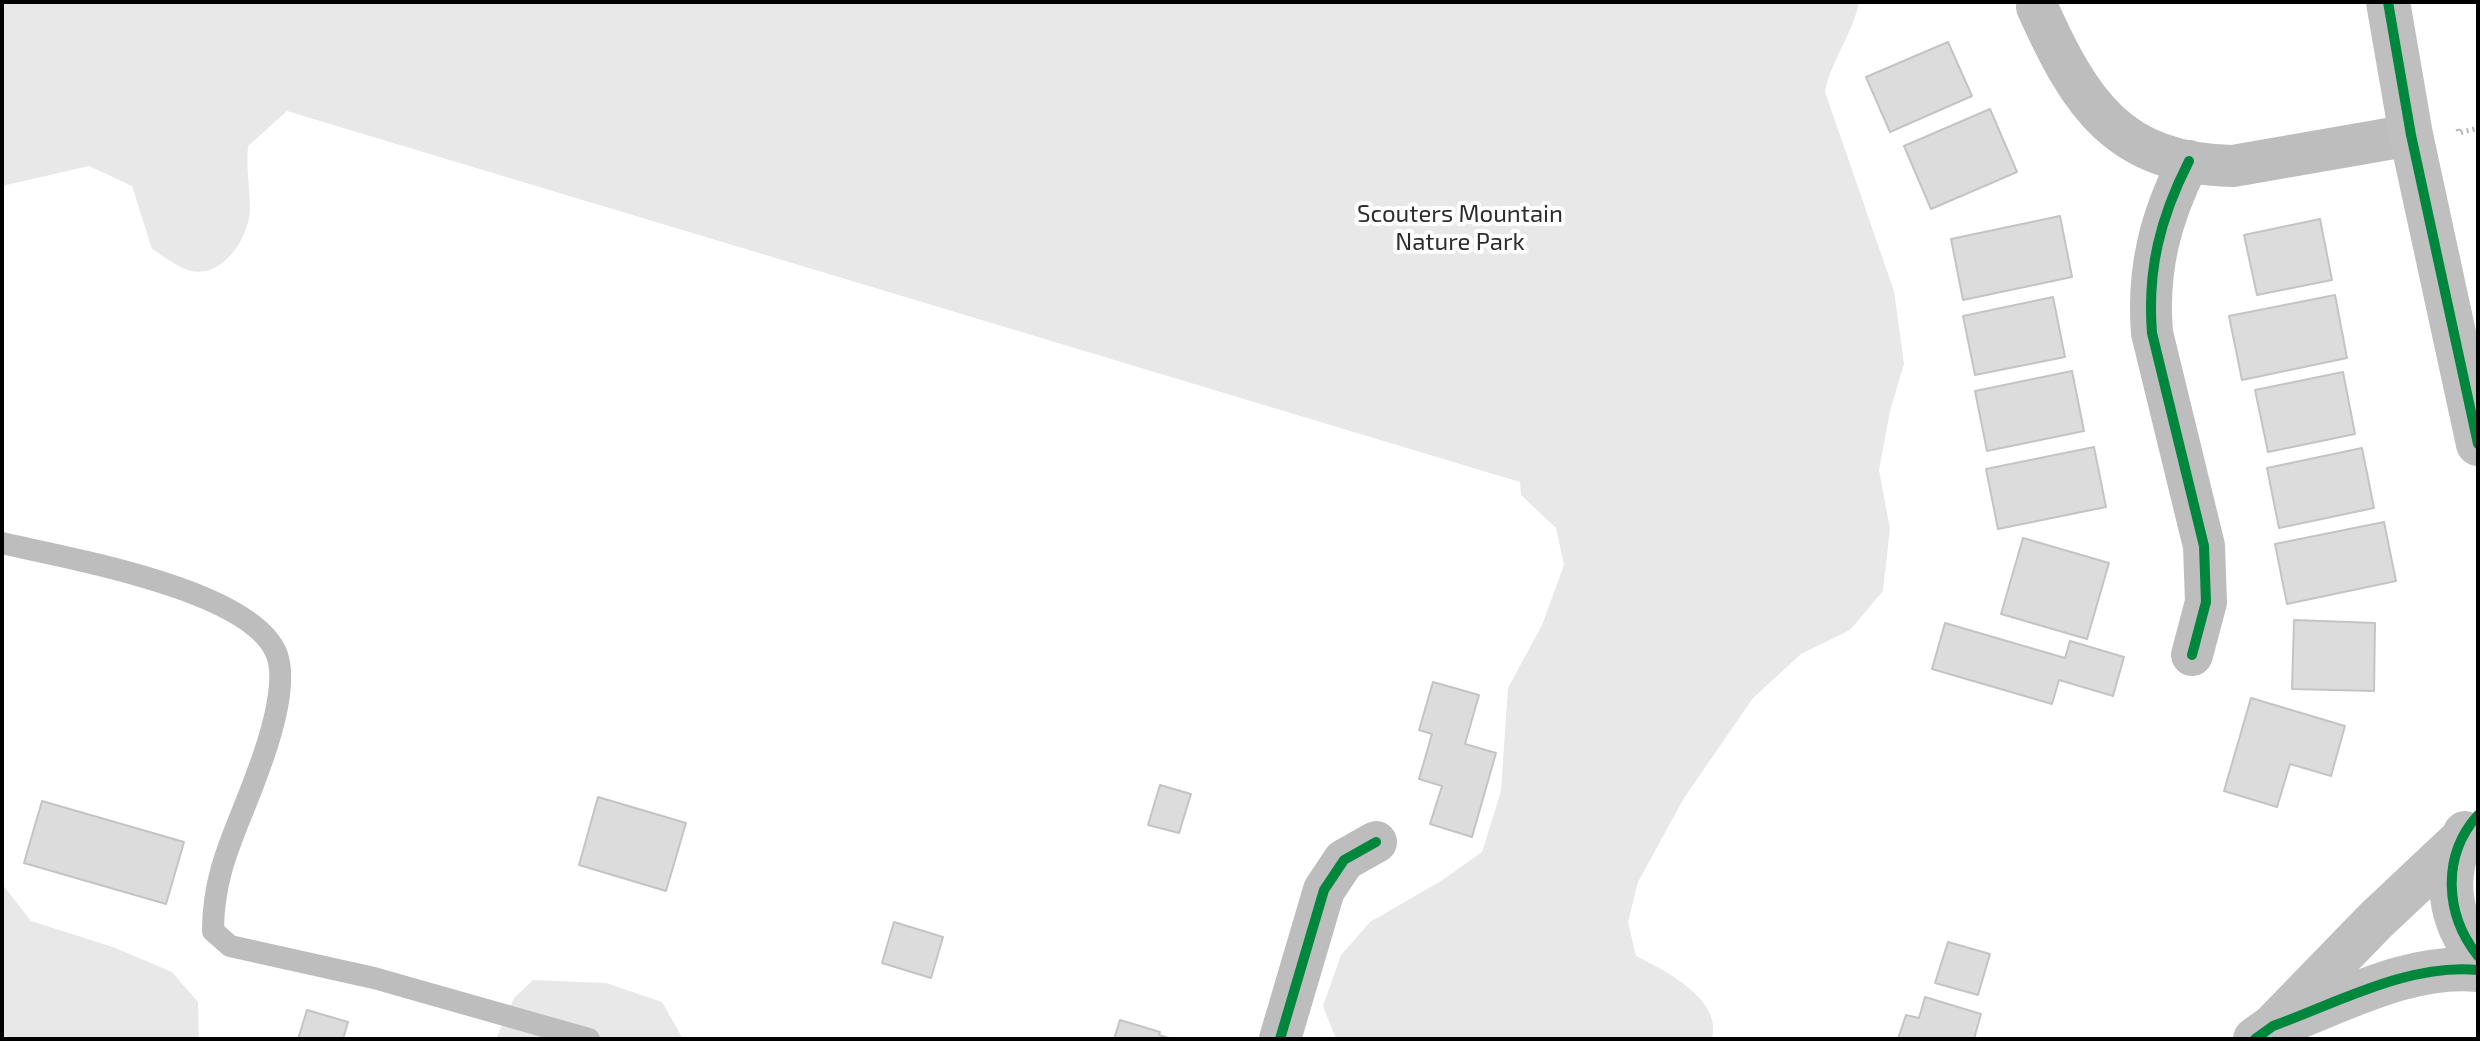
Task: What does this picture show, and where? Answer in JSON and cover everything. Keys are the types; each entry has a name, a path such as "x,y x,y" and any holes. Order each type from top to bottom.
{"main road":[{"path":"2388,2 2411,135 2478,444"},
{"path":"2473,821 2455,857 2451,894 2460,929 2478,956"},
{"path":"2264,1033 2473,821"},
{"path":"2264,1033 2405,978 2450,970 2478,970"}],"street":[{"path":"2036,4 2059,55 2092,109 2116,130 2143,147 2189,161 2233,166 2411,135"},
{"path":"2189,161 2167,203 2156,240 2150,302 2152,333 2204,546 2206,602 2192,655"},
{"path":"1280,1039 1324,890 1344,860 1376,842"}],"lane":[{"path":"2,543 122,571 222,604 259,631 278,656 278,714 223,856 213,902 213,931 230,946 374,978 589,1039"}],"green space":[{"name":"Scouters Mountain Nature Park","path":"2,2 1859,2 1825,92 1894,291 1904,364 1890,411 1879,470 1890,529 1883,591 1850,630 1801,654 1753,698 1684,798 1638,882 1628,922 1636,956 1675,978 1700,999 1709,1011 1713,1025 1712,1039 1336,1039 1323,1006 1341,955 1370,922 1441,881 1482,852 1501,791 1508,688 1542,625 1564,565 1556,528 1521,495 1520,482 287,111 248,146 250,209 240,243 224,262 214,268 191,271 152,249 132,186 89,166 2,186"},
{"path":"2,884 31,921 113,947 172,972 198,1002 199,1039 2,1039"},
{"path":"533,980 606,983 662,1002 683,1039 496,1039 514,998"}],"building":[{"path":"1948,42 1972,96 1890,132 1866,77"},
{"path":"1990,109 2017,172 1931,209 1904,146"},
{"path":"2060,216 2072,277 1963,300 1951,239"},
{"path":"2320,219 2332,280 2257,295 2244,235"},
{"path":"2335,295 2347,358 2242,380 2229,316"},
{"path":"2053,297 2065,357 1975,375 1963,316"},
{"path":"2072,371 2084,431 1987,451 1975,391"},
{"path":"2343,372 2355,434 2268,452 2255,390"},
{"path":"2094,447 2106,507 1998,529 1986,469"},
{"path":"2362,448 2374,508 2279,528 2267,468"},
{"path":"2384,522 2396,581 2287,604 2275,544"},
{"path":"2023,538 2109,563 2087,639 2001,614"},
{"path":"2294,620 2375,623 2374,691 2292,689"},
{"path":"1945,623 2065,658 2070,641 2124,657 2113,696 2059,680 2052,704 1932,669"},
{"path":"1433,682 1479,695 1465,744 1496,753 1472,837 1430,824 1442,786 1419,779 1432,734 1419,730"},
{"path":"2251,698 2345,726 2331,776 2290,764 2277,807 2224,791"},
{"path":"1160,785 1191,794 1179,833 1148,825"},
{"path":"598,797 686,823 666,891 579,865"},
{"path":"42,801 184,842 166,904 24,863"},
{"path":"894,922 943,937 931,978 882,963"},
{"path":"1948,942 1990,954 1978,995 1935,983"},
{"path":"1925,997 1981,1014 1974,1039 1898,1039 1906,1015 1919,1018"},
{"path":"307,1010 348,1022 343,1039 298,1039"},
{"path":"1120,1020 1160,1032 1159,1035 1172,1039 1114,1039"}],"cycle path":[{"path":"2388,2 2411,135 2478,444"},
{"path":"2189,161 2163,224 2154,266 2151,310 2152,333 2204,546 2206,602 2192,655"},
{"path":"2478,815 2458,849 2452,886 2459,922 2478,956"},
{"path":"1280,1039 1324,890 1344,860 1376,842"},
{"path":"2255,1039 2273,1026 2374,987 2426,973 2452,969 2478,970"}]}
